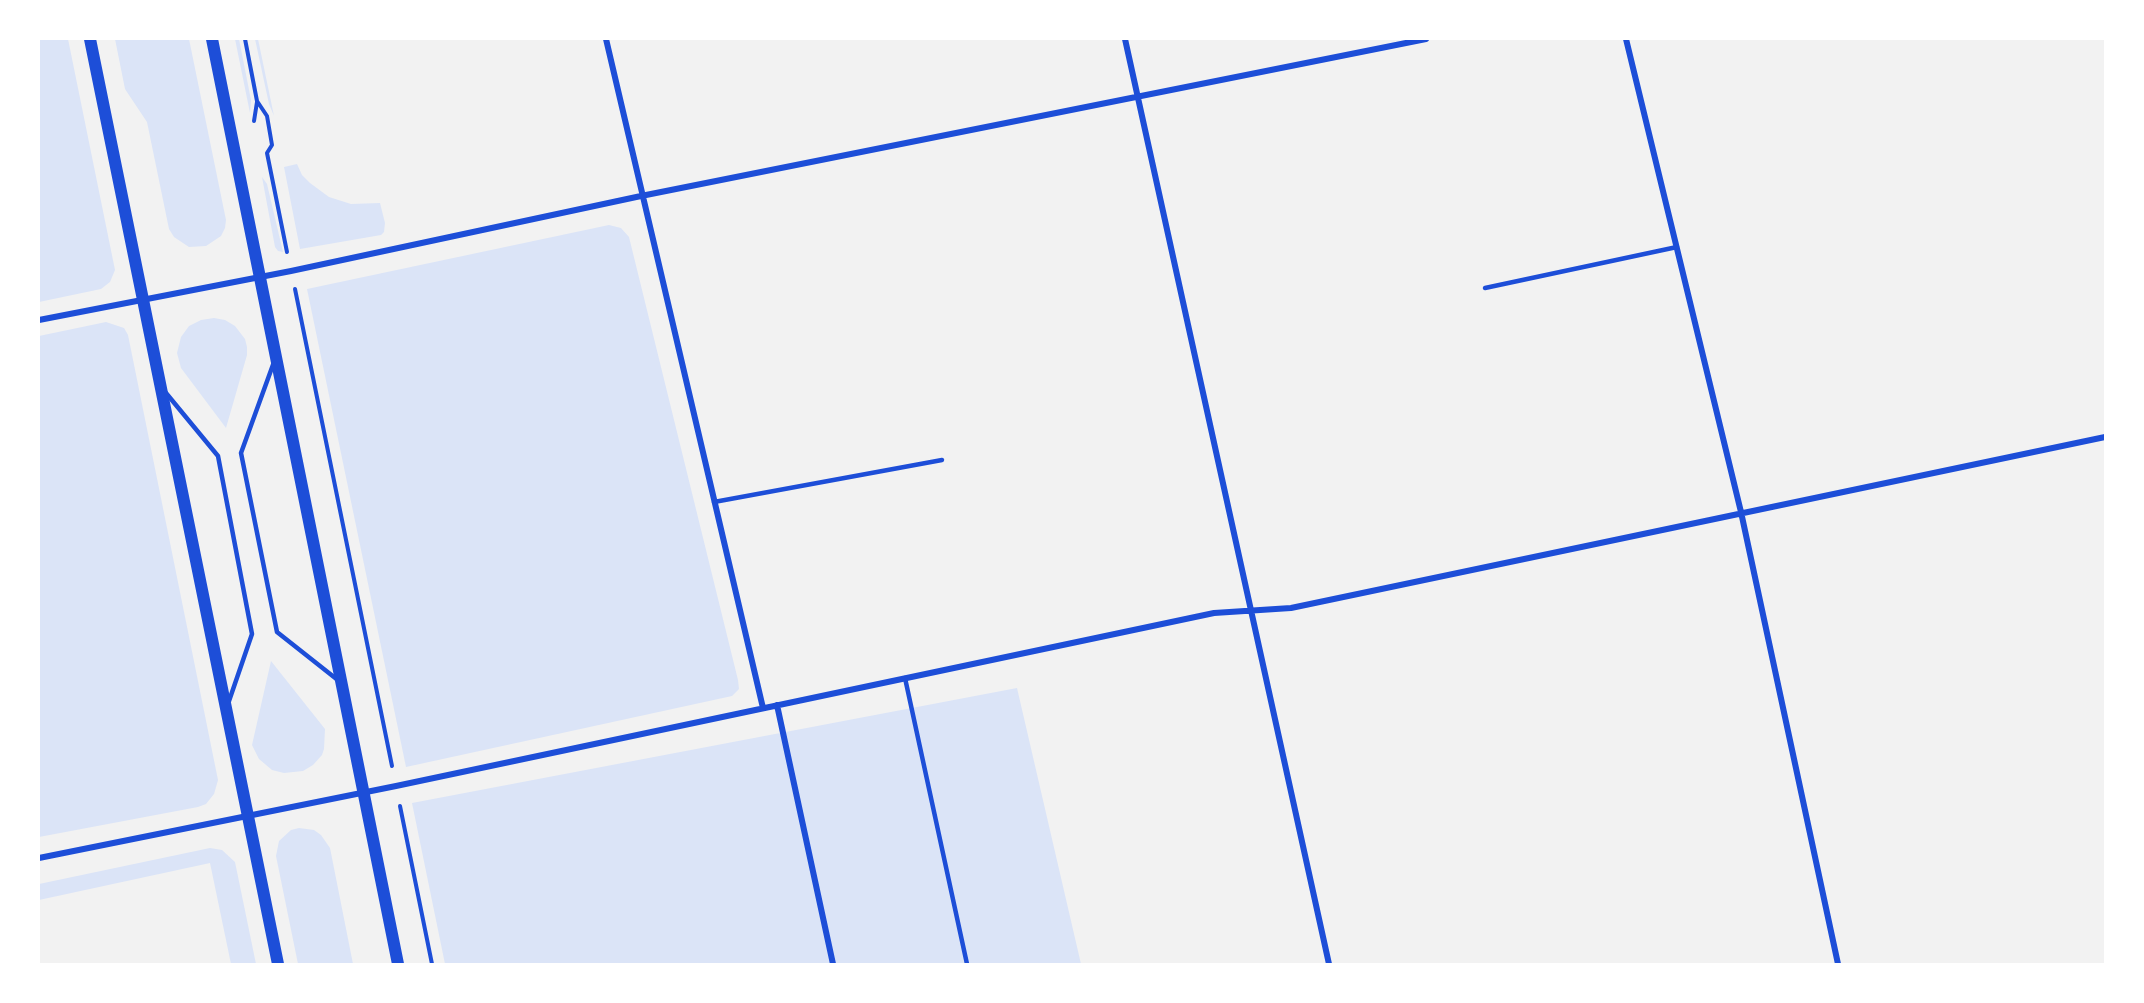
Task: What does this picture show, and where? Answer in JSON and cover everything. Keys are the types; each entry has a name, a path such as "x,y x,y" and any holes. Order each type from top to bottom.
{"main road":[{"path":"90,39 278,964"},
{"path":"212,39 398,964"}],"street":[{"path":"606,39 763,708"},
{"path":"1125,39 1329,964"},
{"path":"39,320 641,196 1426,39"},
{"path":"1626,39 1741,512 1838,964"},
{"path":"39,858 363,793 1214,613 1291,608 2105,437"},
{"path":"777,705 833,964"}],"lane":[{"path":"1485,288 1677,248"},
{"path":"276,355 241,453 277,632 341,682"},
{"path":"160,386 218,456 252,634 226,708"},
{"path":"714,502 942,460"},
{"path":"906,678 967,964"}],"path":[{"path":"245,39 257,101 255,128"},
{"path":"257,101 267,116 271,136 272,145 267,153 287,252"},
{"path":"258,147 267,153"},
{"path":"296,293 432,964"}],"shaded area":[{"path":"39,39 68,39 115,270 110,282 101,289 39,302"},
{"path":"115,39 189,39 226,220 221,236 206,246 189,247 174,237 169,229 147,122 125,89"},
{"path":"235,39 239,39 251,100 250,113"},
{"path":"255,39 258,39 274,116 269,104"},
{"path":"297,164 302,175 329,197 351,204 380,203 385,223 384,232 381,235 300,249 284,167"},
{"path":"262,177 267,184 283,252 278,251 275,247"},
{"path":"609,225 621,228 629,237 739,689 732,696 406,767 307,289"},
{"path":"214,318 225,320 235,326 245,339 247,347 247,355 226,428 181,368 177,353 181,337 189,326 201,320"},
{"path":"106,322 124,328 128,335 218,780 214,794 206,804 198,807 39,837 39,336"},
{"path":"271,661 325,729 322,755 313,765 303,771 284,773 272,770 259,759 252,745"},
{"path":"1017,688 1081,964 445,964 412,803"},
{"path":"299,828 314,830 321,835 330,848 353,964 298,964 276,856 279,841 291,830"},
{"path":"210,848 222,850 235,862 256,964 231,964 210,863 39,900 39,884"}]}
